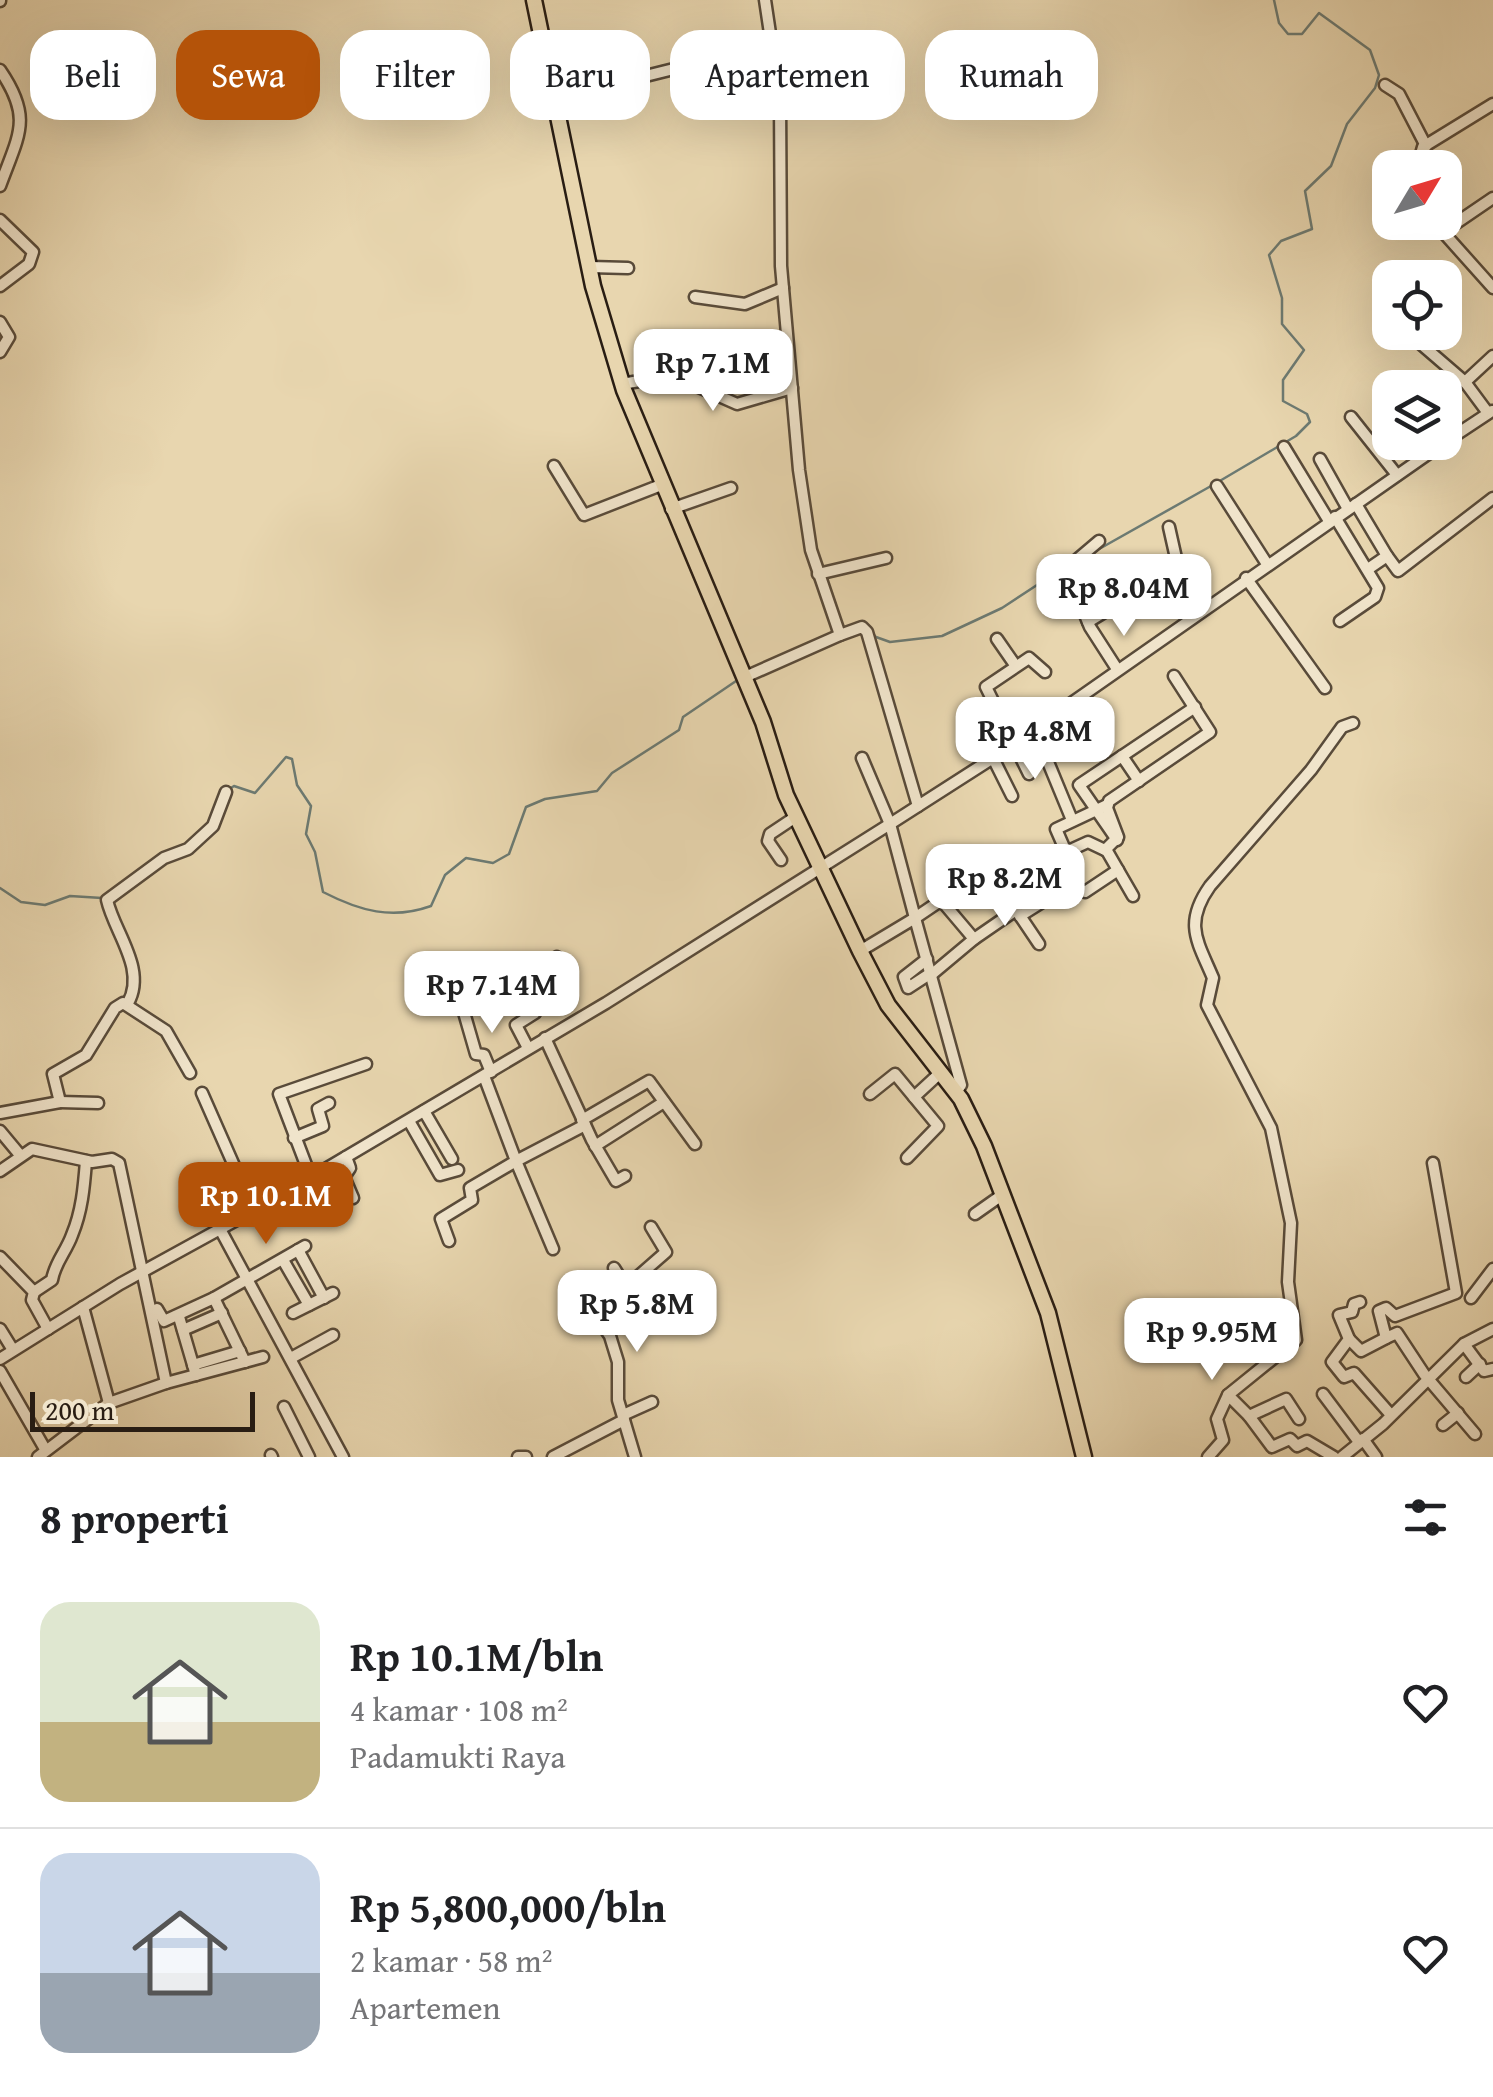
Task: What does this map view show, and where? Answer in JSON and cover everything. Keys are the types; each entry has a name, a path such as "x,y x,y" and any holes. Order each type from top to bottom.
{"main road":[{"path":"534,0 539,30"},
{"path":"557,120 590,267 622,384 670,510 745,677 797,816 860,951 888,1005 956,1092 984,1146 1048,1314 1084,1457"}],"street":[{"path":"765,0 770,30"},
{"path":"0,70 18,96 20,119 0,186"},
{"path":"1385,86 1399,94 1426,146"},
{"path":"1424,150 1493,104"},
{"path":"780,120 783,288 799,470 818,574 840,635"},
{"path":"1462,217 1493,198"},
{"path":"0,220 33,252 29,264 0,286"},
{"path":"1449,240 1493,288"},
{"path":"590,267 628,268"},
{"path":"695,297 745,304 783,288"},
{"path":"0,322 9,337 0,352"},
{"path":"1428,350 1465,382 1491,412 1462,431"},
{"path":"1465,382 1493,356"},
{"path":"622,384 645,380 694,385 737,404 792,388"},
{"path":"1351,418 1396,474"},
{"path":"1284,447 1378,588 1375,597 1340,621"},
{"path":"1320,459 1398,571 1493,498"},
{"path":"0,1360 145,1270 424,1112 890,824 993,758 1417,460"},
{"path":"554,466 584,515 661,485"},
{"path":"1217,486 1267,564"},
{"path":"670,510 730,488"},
{"path":"1088,622 1178,567 1169,528"},
{"path":"1099,542 1066,569 1088,622 1117,669"},
{"path":"1368,568 1387,556"},
{"path":"818,574 886,558"},
{"path":"1246,578 1324,688"},
{"path":"745,677 862,627 867,632 918,806"},
{"path":"998,639 1015,665"},
{"path":"1028,774 986,688 1030,658 1045,672"},
{"path":"1066,852 1054,832 1107,805 1210,732 1174,676"},
{"path":"1116,840 1078,785 1195,707"},
{"path":"1208,1457 1223,1440 1217,1419 1228,1395 1296,1340 1288,1282 1291,1223 1271,1128 1207,1005 1213,978 1196,948 1194,931 1200,900 1311,770 1342,727 1353,723"},
{"path":"1034,728 1072,820"},
{"path":"1122,756 1139,781"},
{"path":"862,758 890,824 960,1085 956,1092"},
{"path":"993,758 1012,796"},
{"path":"60,1102 53,1074 86,1055 115,1008 132,996 130,954 107,900 164,858 188,849 214,826 226,792"},
{"path":"1105,850 1118,833 1107,805"},
{"path":"781,860 768,841 770,834 797,816"},
{"path":"1004,892 1088,842 1105,850 1133,896"},
{"path":"860,951 986,870 1039,944"},
{"path":"927,960 904,977 908,988 1018,913 1071,884 1086,892 1118,870"},
{"path":"941,900 974,940"},
{"path":"528,1048 516,1026 534,1014 522,980 557,958"},
{"path":"128,1002 169,1034 190,1072"},
{"path":"463,1009 476,1054 484,1055 516,1162 553,1249"},
{"path":"544,1038 614,1179 625,1176"},
{"path":"311,1178 280,1092 366,1064"},
{"path":"914,1097 940,1073"},
{"path":"870,1094 894,1074 938,1127 906,1158"},
{"path":"449,1241 441,1219 472,1200 470,1188 476,1182 584,1122 647,1081 695,1144"},
{"path":"202,1094 254,1211"},
{"path":"0,1113 60,1102 98,1103"},
{"path":"595,1146 664,1102"},
{"path":"294,1138 323,1126 318,1108 329,1103"},
{"path":"408,1121 441,1177 455,1164 424,1112"},
{"path":"0,1130 20,1154"},
{"path":"0,1171 32,1149 86,1161 118,1163 160,1319 179,1316 302,1248 329,1296 294,1313"},
{"path":"346,1157 350,1168 344,1177 353,1198"},
{"path":"48,1329 32,1300 34,1292 52,1280 54,1265 71,1240 83,1201 86,1161"},
{"path":"1386,1338 1380,1310 1386,1308 1394,1316 1456,1293 1434,1163"},
{"path":"974,1214 1002,1195"},
{"path":"597,1314 666,1252 651,1226"},
{"path":"220,1229 343,1457"},
{"path":"0,1256 34,1292"},
{"path":"283,1260 309,1305"},
{"path":"614,1268 626,1287"},
{"path":"145,1270 166,1383"},
{"path":"1471,1298 1493,1270"},
{"path":"574,1284 597,1314 617,1356 624,1417 635,1457"},
{"path":"214,1298 242,1357"},
{"path":"1360,1302 1352,1312 1340,1315 1349,1339 1362,1351 1397,1332 1423,1373 1476,1434"},
{"path":"83,1307 108,1404"},
{"path":"183,1330 222,1313"},
{"path":"179,1316 194,1370"},
{"path":"0,1329 14,1350"},
{"path":"1342,1457 1356,1436 1388,1412 1423,1373 1493,1329"},
{"path":"291,1358 333,1335"},
{"path":"1349,1339 1332,1362 1345,1378 1354,1373 1388,1412"},
{"path":"1464,1344 1486,1372 1493,1368"},
{"path":"0,1372 42,1453 108,1404 194,1370 242,1357 263,1356"},
{"path":"1466,1377 1480,1364"},
{"path":"1323,1394 1376,1457"},
{"path":"1228,1395 1272,1447 1290,1439 1297,1446 1308,1440 1334,1457"},
{"path":"1249,1416 1290,1396 1299,1419"},
{"path":"553,1457 652,1402"},
{"path":"284,1407 309,1457"},
{"path":"1443,1425 1458,1413"},
{"path":"518,1457 526,1457"}],"waterway":[{"path":"1218,482 1296,436 1310,422 1307,414 1283,401 1283,380 1304,350 1282,324 1282,298 1269,255 1281,241 1312,229 1305,191 1331,166 1347,124 1375,88 1379,75 1370,50 1319,13 1302,34 1288,34 1279,23 1274,0"},
{"path":"1092,553 1211,486"},
{"path":"864,624 876,637 890,642 942,636 1002,608 1063,568"},
{"path":"228,790 234,786 255,793 286,757 292,759 297,785 311,806 306,834 315,852 323,892 376,911 417,910 431,906 445,875 466,858 493,863 509,854 526,807 545,799 597,791 612,773 679,730 683,717 739,679"},
{"path":"0,888 21,902 45,905 70,896 102,898"},
{"path":"127,967 128,984"},
{"path":"82,1051 107,1011"},
{"path":"51,1085 48,1070 54,1067"}]}
